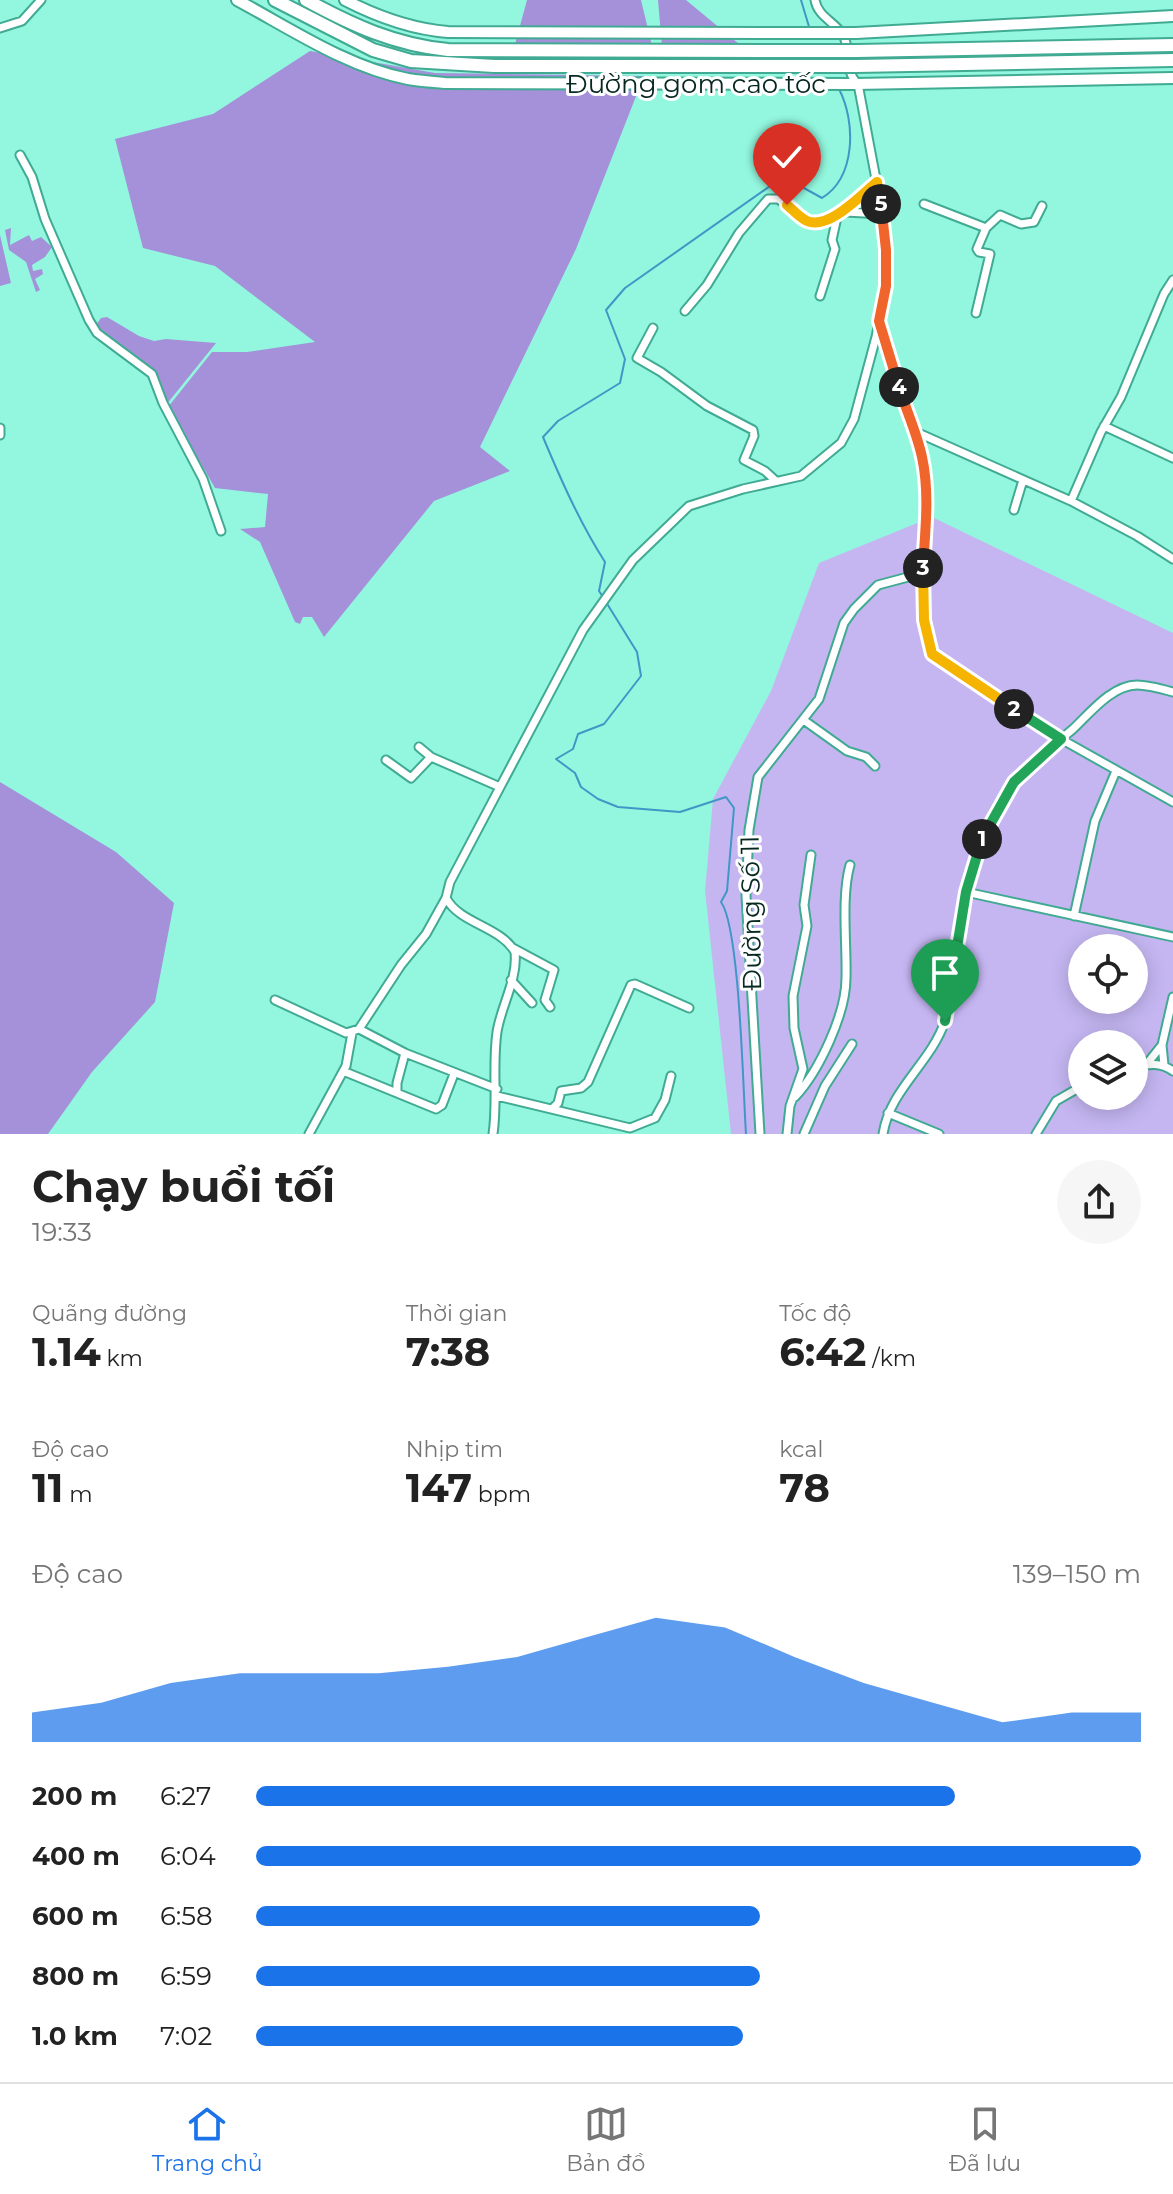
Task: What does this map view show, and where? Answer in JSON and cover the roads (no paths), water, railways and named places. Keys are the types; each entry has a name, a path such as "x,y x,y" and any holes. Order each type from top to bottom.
{"highway":[{"path":"275,0 373,50 411,61 494,66 856,66 1173,60"},
{"path":"306,0 378,35 425,48 495,51 856,51 1173,45"}],"main road":[{"name":"Đường gom cao tốc","path":"237,0 319,45 367,66 408,79 493,84 857,84 1173,78"},
{"name":"Đường gom cao tốc","path":"345,0 396,22 419,29 448,32 856,33 1173,16"}],"street":[{"path":"0,28 22,21 41,0"},
{"path":"309,1134 349,1060 348,1045 355,1031 426,934 446,898 450,882 583,630 633,560 689,506 743,489 801,476 841,443 854,419 886,286 882,214 857,84 847,63 846,42 842,32 817,10 815,0"},
{"path":"20,155 32,177 59,257 89,320 97,333 152,374 163,403 203,479 221,531"},
{"path":"685,311 707,285 739,233 768,199 778,199 811,222 837,217 877,182"},
{"path":"924,204 986,228"},
{"path":"976,313 990,254 977,249 986,228 1000,215 1021,224 1034,222 1042,206"},
{"path":"846,212 882,214"},
{"path":"820,296 835,249 832,240 837,217"},
{"path":"1071,501 1173,280"},
{"path":"879,321 916,432 926,489 924,620 932,654 1061,739 1173,802"},
{"path":"653,328 637,358 707,406 753,430 754,436 744,460 776,481"},
{"path":"1104,426 1173,458"},
{"path":"0,428 0,435"},
{"path":"916,432 1071,501 1173,559"},
{"path":"1014,510 1023,480"},
{"name":"Đường Số 11","path":"760,1134 746,907 749,830 758,777 805,721 819,699 844,623 854,609 878,585 923,573"},
{"path":"883,1134 888,1113 897,1096 928,1058 941,1035 966,892 979,846 1004,796 1023,772 1115,691 1138,685 1173,692"},
{"path":"805,721 847,751 866,757 875,766"},
{"path":"419,747 431,757 500,787"},
{"path":"386,760 411,778 431,757"},
{"path":"1074,916 1095,821 1116,771"},
{"path":"787,1134 803,1069 794,1028 793,996 807,926 804,905 811,855"},
{"path":"793,1100 804,1088 841,1011 846,977 844,931 850,865"},
{"path":"966,892 1173,937"},
{"path":"446,898 455,909 513,948 554,970 545,1000 550,1007"},
{"path":"493,1134 497,1032 516,958 513,948"},
{"path":"511,980 532,1003"},
{"path":"552,1109 558,1103 561,1091 581,1088 588,1082 631,985 635,984 689,1008"},
{"path":"1164,1065 1162,1045 1173,997"},
{"path":"275,1000 334,1029 355,1031 497,1093 630,1128 655,1118 665,1100 671,1076"},
{"path":"804,1134 825,1086 852,1044"},
{"path":"1148,1062 1162,1045"},
{"path":"397,1093 405,1053"},
{"path":"1148,1065 1164,1065 1173,1071"},
{"path":"343,1071 439,1108 454,1074"},
{"path":"1036,1134 1056,1101 1068,1094"},
{"path":"888,1113 939,1134"}],"waterway":[{"path":"801,0 810,30"},
{"path":"603,597 599,591 605,562 571,501 543,437 558,421 620,383 625,359 606,310 625,288 780,179 793,182 822,198 833,189 847,163 850,148 848,117 839,89"},
{"path":"606,602 637,652 641,676 604,724 578,734 573,749 556,759 575,773 581,787 598,799 618,807 680,812 726,797 734,808 727,891 721,902 727,918 736,976 746,1134"}]}
